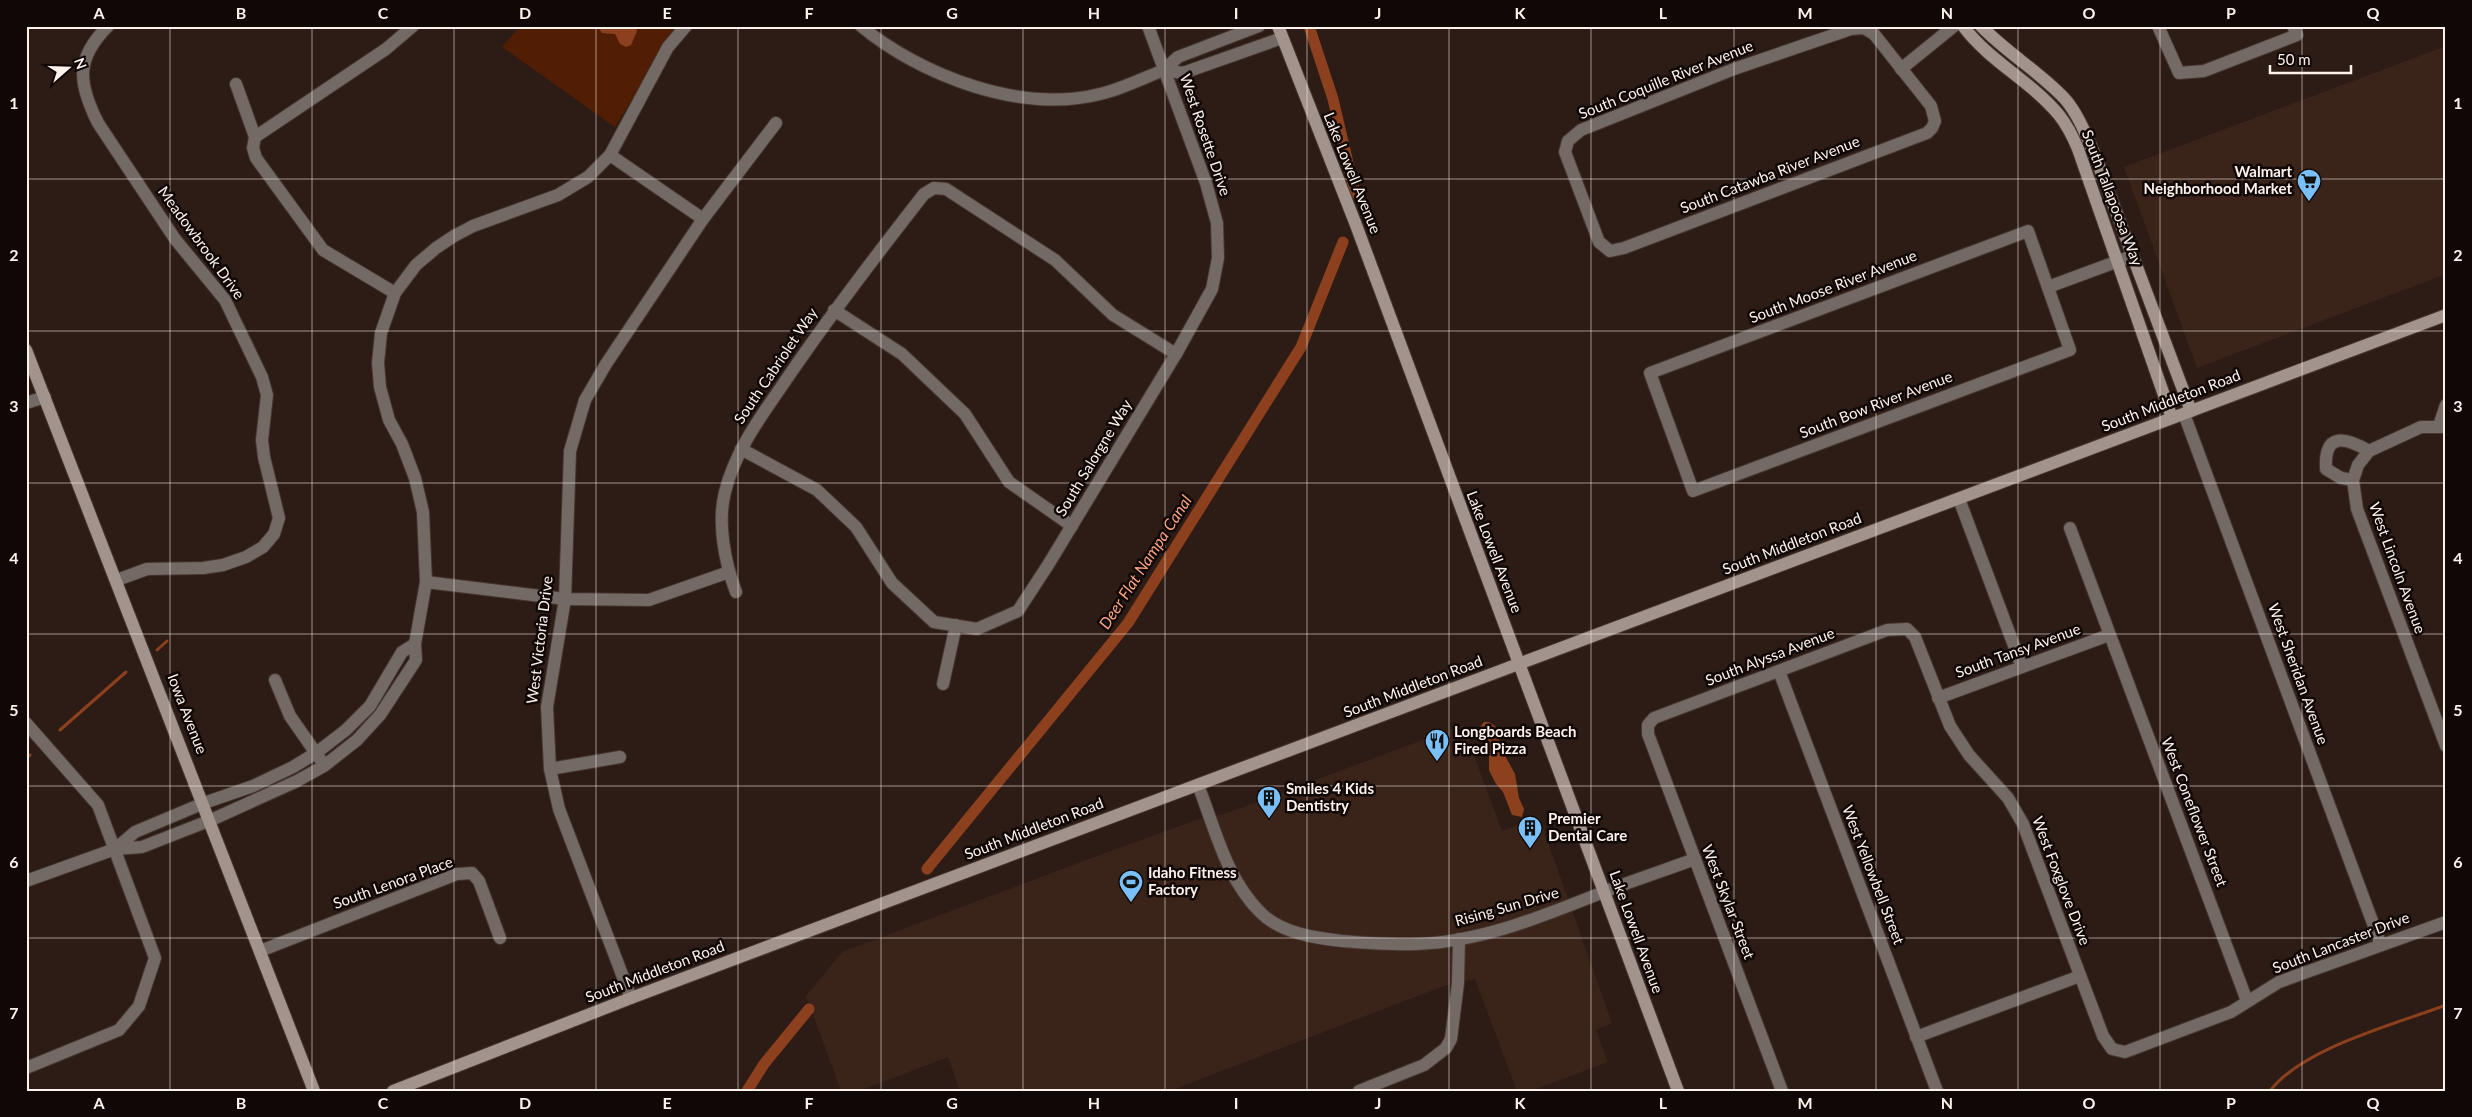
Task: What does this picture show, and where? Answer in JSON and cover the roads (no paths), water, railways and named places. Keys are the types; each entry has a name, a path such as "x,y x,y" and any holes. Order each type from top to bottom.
{"main road":[{"name":"South Tallapoosa Way","path":"1964,26 1986,52 2034,90 2060,116 2078,149 2119,262 2182,414"},
{"name":"South Tallapoosa Way","path":"1981,26 2002,48 2065,100 2076,115 2094,153 2132,256 2182,414"},
{"name":"Lake Lowell Avenue","path":"1280,32 1356,225 1678,1091"},
{"name":"South Middleton Road","path":"393,1091 631,998 2446,315"},
{"name":"Iowa Avenue","path":"26,350 31,374 45,397 211,820 314,1091"}],"street":[{"name":"Meadowbrook Drive","path":"108,26 93,42 86,55 83,72 84,88 90,107 98,123 175,239 225,300 262,377 267,395 263,448 279,518 274,534 263,546 246,557 223,565 204,568 147,570 117,580"},
{"path":"26,881 115,849 142,846 211,820 275,792 324,766 357,740 380,715 416,660 415,644 426,582 423,512 415,478 402,444 389,420 380,387 378,363 382,333 395,293 416,265 454,236 473,226 558,195 588,177 610,155 668,47 686,26"},
{"path":"860,26 878,40 915,62 962,83 994,92 1035,100 1074,98 1100,94 1164,70 1178,57 1260,26"},
{"name":"West Rosette Drive","path":"1148,26 1206,184 1217,223 1218,258"},
{"path":"1901,69 1954,26"},
{"path":"2158,26 2178,73 2204,71 2297,35 2293,26"},
{"path":"255,137 386,49 407,28"},
{"name":"South Coquille River Avenue","path":"1610,251 1600,242 1565,152 1568,140 1581,130 1725,72 1851,29 1864,28 1874,34 1901,69"},
{"path":"1164,70 1183,73 1280,32"},
{"name":"South Catawba River Avenue","path":"1610,251 1624,248 1927,133 1935,121 1931,106 1901,69"},
{"path":"236,84 255,137 253,148 256,158 323,250 395,293"},
{"name":"West Victoria Drive","path":"631,998 560,809 550,769 547,707 565,599 570,451 585,400 606,364 703,219 776,124"},
{"path":"610,155 703,219"},
{"name":"South Cabriolet Way","path":"736,592 722,543 724,493 741,449 834,310 924,194 934,188 946,189 1055,260 1113,315 1176,354"},
{"name":"South Moose River Avenue","path":"1693,491 1650,373 2028,231 2048,287"},
{"path":"2048,287 2132,256"},
{"name":"South Salorgne Way","path":"741,449 818,490 856,527 892,583 934,622 977,629 1018,611 1176,354 1212,289 1218,258"},
{"name":"South Bow River Avenue","path":"1693,491 2070,350 2048,287"},
{"path":"834,310 902,354 965,414 1009,482 1072,526"},
{"path":"26,403 45,397"},
{"path":"2369,452 2351,441 2342,440 2330,445 2325,453 2326,469 2341,478 2353,480 2358,464 2369,452 2412,430 2442,426 2446,405"},
{"name":"West Sheridan Avenue","path":"2182,414 2381,945"},
{"name":"West Lincoln Avenue","path":"2353,480 2357,509 2446,746"},
{"path":"1959,499 2022,667"},
{"name":"West Coneflower Street","path":"2070,528 2248,1001"},
{"path":"426,582 565,599 649,600 729,572"},
{"path":"944,684 956,625"},
{"name":"South Alyssa Avenue","path":"1648,725 1654,718 1887,630 1907,629"},
{"name":"West Foxglove Drive","path":"1907,629 1915,636 1950,726 1969,755 2008,798 2023,824 2102,1036 2112,1049"},
{"name":"South Tansy Avenue","path":"1938,698 2109,635"},
{"path":"115,849 135,832 204,803 253,786 293,767 316,753 346,730 370,706 402,652 415,644"},
{"name":"West Yellowbell Street","path":"1779,671 1937,1091"},
{"path":"275,680 290,716 324,766"},
{"path":"370,706 380,715"},
{"path":"26,723 98,805 155,958 139,1006 118,1030 26,1068"},
{"name":"West Skylar Street","path":"1648,725 1648,734 1782,1091"},
{"path":"550,769 620,757"},
{"name":"Rising Sun Drive","path":"1198,785 1226,860 1242,891 1262,914 1291,931 1330,940 1370,944 1418,944 1459,939 1510,927 1580,903 1604,892 1695,859"},
{"name":"South Lenora Place","path":"260,951 458,874 472,873 479,882 500,938"},
{"name":"South Lancaster Drive","path":"2112,1049 2125,1052 2231,1012 2279,982 2446,922"},
{"path":"1359,1091 1424,1065 1446,1048 1451,1039 1458,983 1459,939"},
{"path":"1916,1037 2080,976"}],"waterway":[{"name":"Deer Flat Nampa Canal","path":"1309,26 1333,99 1355,193"},
{"name":"Deer Flat Nampa Canal","path":"927,869 1128,623 1301,347 1343,242"},
{"path":"157,650 167,641"},
{"path":"60,730 126,672"},
{"path":"26,758 30,755"},
{"path":"2270,1091 2285,1076 2304,1062 2327,1050 2377,1029 2446,1005"},
{"path":"747,1091 764,1064 809,1009"}],"place":[{"name":"Walmart Neighborhood Market","path":"2309,202"},
{"name":"Longboards Beach Fired Pizza","path":"1437,762"},
{"name":"Smiles 4 Kids Dentistry","path":"1269,819"},
{"name":"Premier Dental Care","path":"1530,849"},
{"name":"Idaho Fitness Factory","path":"1131,903"}]}
